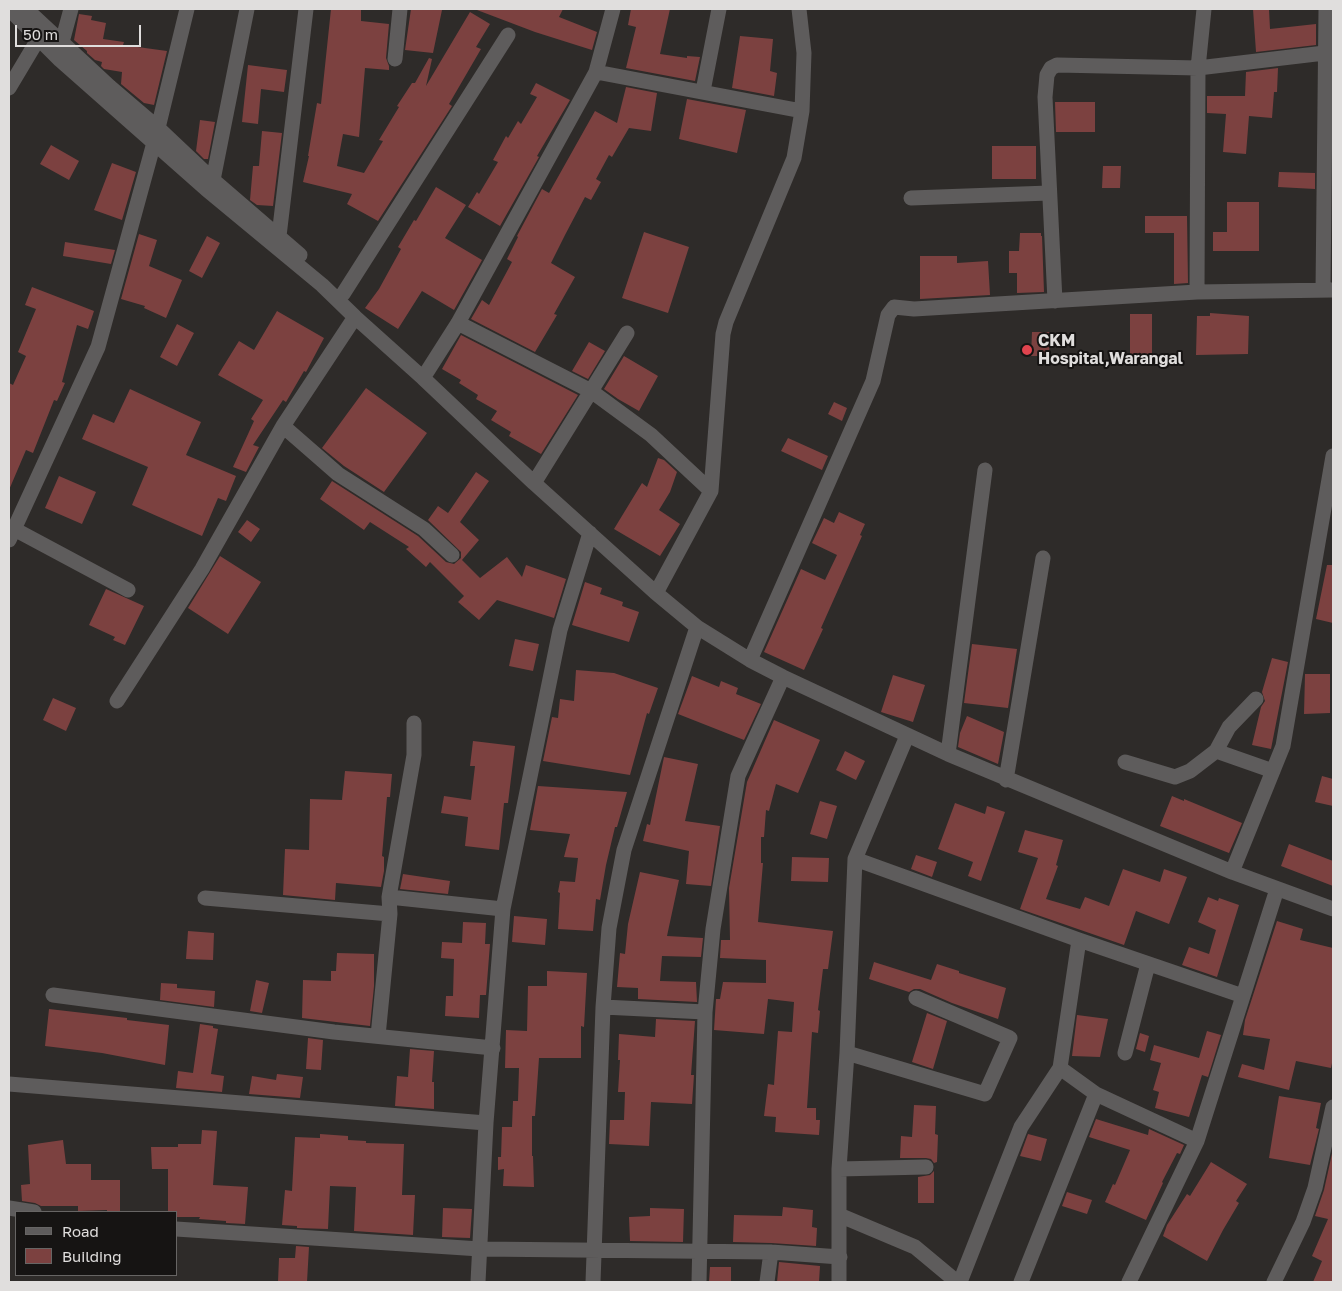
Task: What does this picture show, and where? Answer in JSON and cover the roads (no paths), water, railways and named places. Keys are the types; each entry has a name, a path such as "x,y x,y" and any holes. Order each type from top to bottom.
{"street":[{"path":"9,9 60,60 220,201 322,285 354,317 423,378 534,483 656,593 697,627 750,660 907,736 1006,780 1232,872 1333,910"},
{"path":"26,9 110,87 279,236 361,312 384,329 392,350"},
{"path":"62,42 71,9"},
{"path":"128,590 11,534 98,347 158,128 188,9"},
{"path":"214,180 247,9"},
{"path":"279,236 306,9"},
{"path":"395,59 400,9"},
{"path":"423,378 458,323 596,72 614,9"},
{"path":"703,91 719,9"},
{"path":"656,593 711,491 723,334 726,322 794,158 802,111 804,53 799,9"},
{"path":"1197,292 1198,68 1204,9"},
{"path":"750,660 873,381 888,315 892,308 914,309 1197,292 1328,290 1329,53 1326,9"},
{"path":"9,88 45,27"},
{"path":"342,294 508,35"},
{"path":"1055,301 1045,96 1047,75 1051,68 1057,65 1198,68 1329,53"},
{"path":"596,72 802,111"},
{"path":"911,198 1049,193"},
{"path":"117,701 202,568 283,426 354,317"},
{"path":"458,323 591,391 651,435 711,491"},
{"path":"534,483 626,333"},
{"path":"283,426 338,474 424,529 452,555"},
{"path":"1232,872 1283,746 1333,456"},
{"path":"948,754 985,470"},
{"path":"478,1282 486,1123 503,909 560,630 590,533"},
{"path":"1006,780 1043,558"},
{"path":"593,1282 603,1007 609,928 624,850 697,627"},
{"path":"699,1282 705,1012 713,929 738,776 783,677"},
{"path":"1125,762 1174,777 1190,771 1216,751 1229,727 1256,699"},
{"path":"378,1036 390,914 389,897 414,755 414,723"},
{"path":"839,1282 839,1169 847,1053 855,859 907,736"},
{"path":"1216,751 1273,771"},
{"path":"855,859 1079,940 1243,996"},
{"path":"1129,1282 1197,1141 1277,889"},
{"path":"389,897 503,909"},
{"path":"205,898 390,914"},
{"path":"839,1215 914,1247 958,1282 1021,1127 1060,1068 1079,940"},
{"path":"1124,1053 1148,964"},
{"path":"53,995 158,1010 493,1048"},
{"path":"847,1053 985,1094 1010,1038 916,998"},
{"path":"603,1007 705,1012"},
{"path":"1060,1068 1096,1094 1197,1141"},
{"path":"9,1084 486,1123"},
{"path":"1021,1282 1096,1094"},
{"path":"1274,1282 1306,1213 1315,1188 1333,1107"},
{"path":"839,1169 926,1167"},
{"path":"9,1208 28,1211"},
{"path":"178,1229 480,1249 700,1250 771,1252 840,1257"},
{"path":"767,1282 771,1252"}],"place":[{"name":"CKM Hospital,Warangal","path":"1027,350"}]}
